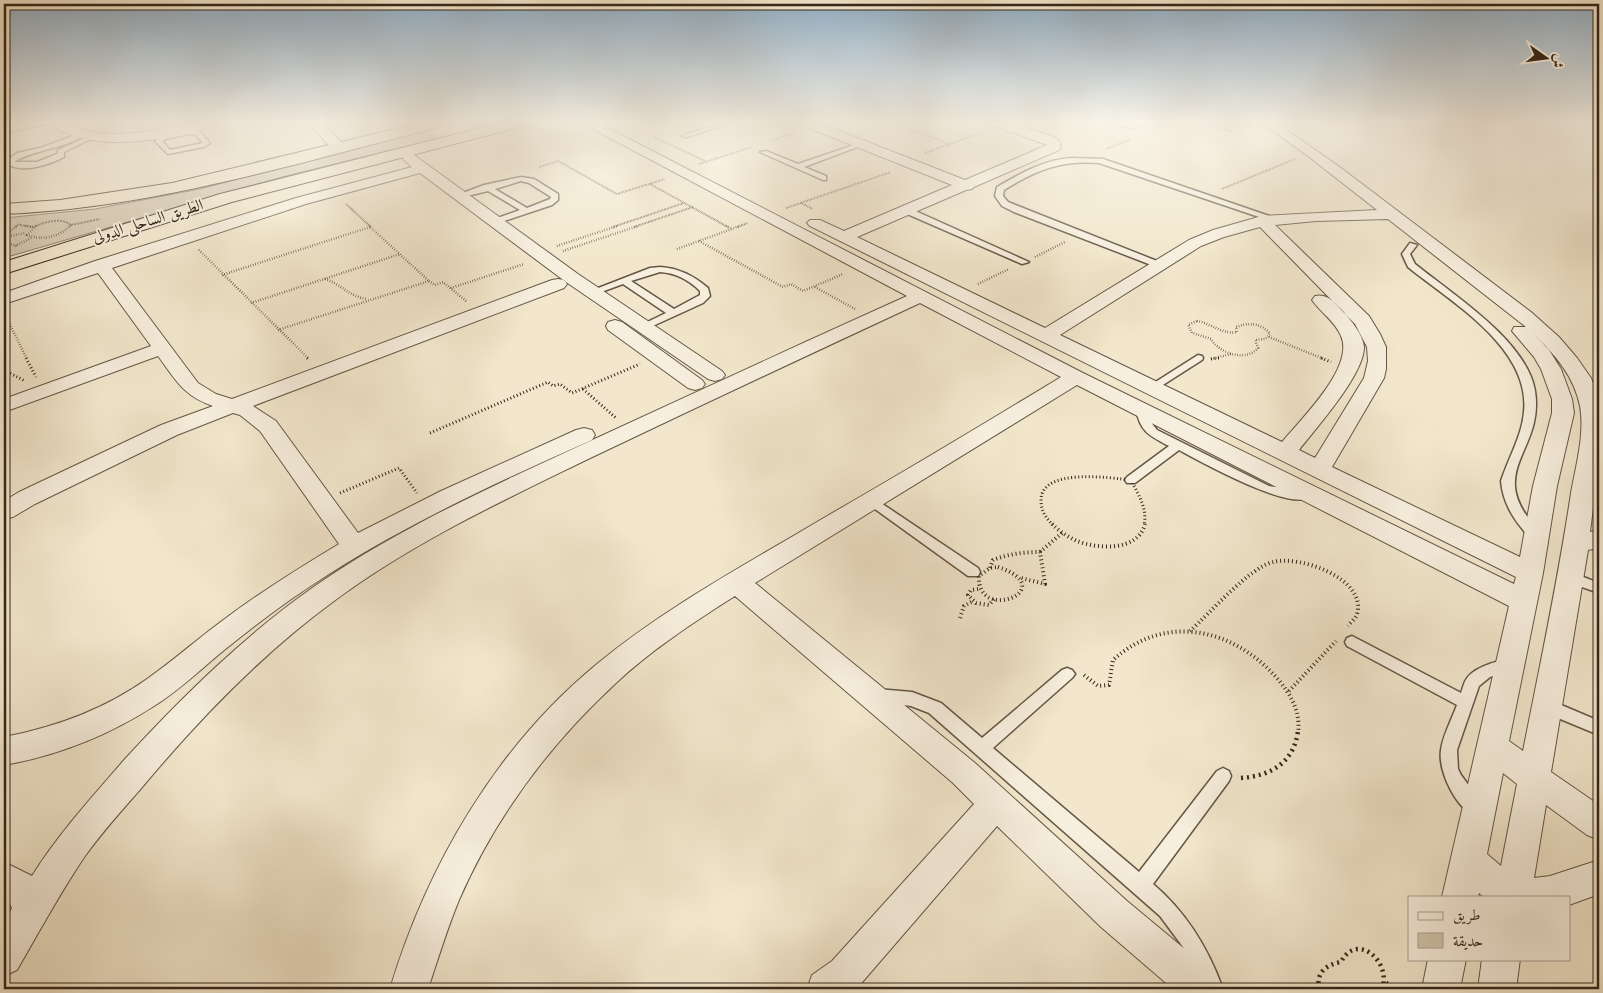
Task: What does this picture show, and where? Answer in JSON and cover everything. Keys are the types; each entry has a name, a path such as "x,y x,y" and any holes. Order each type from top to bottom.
{"highway":[{"name":"الطريق الساحلى الدولى","path":"4,210 79,204 146,194 258,167"},
{"name":"الطريق الساحلى الدولى","path":"4,268 226,198 347,167"}],"street":[{"path":"411,167 537,258 593,292 644,327 705,380"},
{"path":"672,167 776,212 844,237 1530,573"},
{"path":"693,167 776,212 862,265 1142,410 1524,601"},
{"path":"921,167 967,186"},
{"path":"844,237 1009,167"},
{"path":"1318,167 1529,321 1564,353 1586,388 1592,406 1593,465 1581,498 1588,542 1570,577 1513,895"},
{"path":"1331,167 1383,215 1412,246 1518,328 1542,354 1551,369 1562,399 1563,413 1545,486 1530,573 1460,896"},
{"path":"4,300 186,237 414,170 460,196 495,222 537,258 558,284 657,357 705,380"},
{"path":"1045,336 1216,232 1243,224 1268,220 1383,215"},
{"path":"1268,220 1362,320 1372,334 1378,349 1379,364 1374,378 1319,470"},
{"path":"1243,224 1334,313 1348,330 1354,348 1352,365 1285,453"},
{"path":"101,265 191,387 208,398 247,411 268,426 354,546"},
{"path":"4,511 27,498 170,430 558,284"},
{"path":"7,948 64,857 107,803 181,720 229,672 278,630 325,594 456,503 618,419 857,310 914,292"},
{"path":"4,751 46,742 77,731 134,703 159,686 254,612 354,546 427,506 456,503 716,389 914,292"},
{"path":"4,406 162,348"},
{"path":"408,989 439,902 473,834 511,776 554,726 600,679 648,641 736,582 1076,376"},
{"path":"1545,486 1581,498"},
{"path":"736,582 868,695 964,773 1114,914 1202,989"},
{"path":"1492,746 1534,779 1599,824"},
{"path":"843,984 996,803"},
{"path":"1468,859 1480,873 1513,895 1532,896 1599,877"},
{"path":"4,880 23,891 32,909"},
{"path":"1441,989 1447,960"},
{"path":"1497,989 1501,960"}],"lane":[{"path":"798,167 823,178"},
{"path":"1047,167 1000,189 999,196 1004,204 1159,265"},
{"path":"1122,167 1268,220"},
{"path":"460,196 513,180 525,179 554,194 555,198 552,202 495,222"},
{"path":"487,187 527,211"},
{"path":"908,211 1025,262"},
{"path":"1412,246 1406,254 1412,265 1487,325 1509,349 1524,374 1531,400 1530,412 1506,481 1507,493 1512,506 1526,526 1537,537"},
{"path":"593,292 653,270 667,269 675,271 703,288 706,293 700,301 644,327"},
{"path":"624,281 673,313"},
{"path":"1151,388 1198,358"},
{"path":"1142,410 1142,418 1153,433 1266,489 1289,494 1312,495"},
{"path":"1131,480 1178,445"},
{"path":"872,501 973,572"},
{"path":"1570,577 1599,588"},
{"path":"1345,636 1465,702"},
{"path":"1478,810 1461,791 1450,769 1449,750 1472,682 1478,676 1493,668 1510,664"},
{"path":"981,749 1067,674"},
{"path":"868,695 899,697 925,703 944,715 1169,911 1181,924 1195,947 1213,989"},
{"path":"1548,706 1599,728"},
{"path":"1141,885 1223,776"}],"path":[{"path":"569,167 617,194 683,173"},
{"path":"677,249 894,167"},
{"path":"1205,196 1275,167"},
{"path":"649,183 732,229"},
{"path":"334,192 435,285 443,282 480,312"},
{"path":"537,258 621,224 684,203"},
{"path":"451,288 693,207"},
{"path":"92,216 95,220 92,226"},
{"path":"14,246 33,237 54,235 64,231 71,225 61,221 34,227 18,225"},
{"path":"4,235 24,222"},
{"path":"621,224 630,229"},
{"path":"4,235 26,233 34,227"},
{"path":"222,275 371,227"},
{"path":"26,233 33,237"},
{"path":"186,237 297,349 325,371"},
{"path":"699,241 783,287 791,284 803,291 862,265"},
{"path":"4,243 21,247"},
{"path":"251,303 400,254"},
{"path":"324,279 337,283 350,295 370,300"},
{"path":"278,330 429,280"},
{"path":"814,286 857,310"},
{"path":"4,312 43,391"},
{"path":"1269,337 1270,334 1267,329 1256,324 1239,325 1236,327 1236,332 1230,333 1222,331 1215,325 1206,322 1197,321 1188,325 1192,334 1211,339 1220,349 1231,354 1242,356 1253,354 1258,348 1255,340 1269,337 1349,369"},
{"path":"1198,358 1220,359 1231,354"},
{"path":"430,433 548,382 553,386 560,384 572,393 657,357"},
{"path":"583,389 618,419"},
{"path":"322,501 399,468 427,506"},
{"path":"1076,476 1131,480 1145,510 1146,518 1141,533 1124,544 1103,546 1081,542 1062,533 1047,520 1040,506 1042,494 1051,484 1058,480 1076,476"},
{"path":"980,589 979,576 990,568 993,560 1016,552 1040,552 1062,533"},
{"path":"990,568 1007,569 1020,578 1044,584 1044,568 1040,552"},
{"path":"1190,632 1262,566 1269,562 1290,559 1315,565 1338,578 1348,586 1357,604 1357,613 1345,636 1289,691"},
{"path":"994,599 985,606 973,601 968,595 969,592 976,588 994,599 1003,601 1018,596 1022,591 1023,584 1020,578"},
{"path":"960,618 964,606 973,601"},
{"path":"1067,674 1079,672 1095,686 1103,688 1109,685 1112,660 1135,642 1162,632 1190,632 1216,637 1248,653 1277,677 1289,691 1297,711 1297,742 1286,760 1273,771 1256,778 1223,776"},
{"path":"1319,989 1319,975 1323,968 1330,963 1341,962 1343,954 1349,949 1360,949 1375,956 1386,974 1386,983 1382,989"},
{"path":"1386,983 1396,989"}],"green space":[{"path":"283,167 321,167 4,258 4,218 95,209 200,189"}]}
